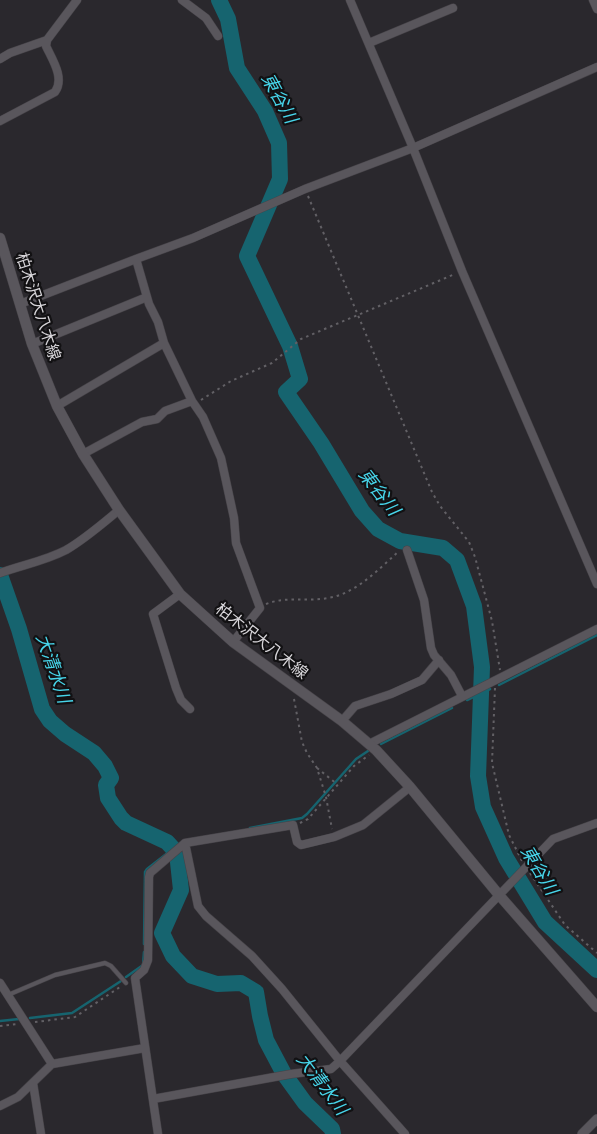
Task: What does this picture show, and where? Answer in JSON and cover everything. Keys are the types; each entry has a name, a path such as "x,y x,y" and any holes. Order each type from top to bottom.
{"main road":[{"name":"柏木沢大八木線","path":"1,245 32,344 57,406 83,454 119,510 180,594 233,642 342,721 410,787 499,895 597,1008"}],"street":[{"path":"0,121 55,92 58,88 59,76 46,46 47,40 77,0"},
{"path":"182,0 206,18 218,36"},
{"path":"350,0 413,148 462,272 597,584"},
{"path":"593,0 597,9"},
{"path":"369,43 453,8"},
{"path":"0,60 10,53 47,40"},
{"path":"20,304 136,258 193,238 305,190 413,148 597,68"},
{"path":"136,258 147,297 158,322 164,343 222,458 234,518 236,543 260,608 233,642"},
{"path":"32,344 147,297"},
{"path":"57,406 164,343"},
{"path":"83,454 142,422 156,419 165,411 193,403"},
{"path":"0,573 65,550 79,542 119,510"},
{"path":"407,550 424,600 431,648 464,695"},
{"path":"180,594 153,614 176,688 181,700 190,709"},
{"path":"370,749 464,695 597,629"},
{"path":"342,721 355,706 391,694 422,680 439,660"},
{"path":"158,1134 135,978 144,970 148,960 148,876 150,873 183,844 293,825 297,842 301,845 334,837 363,825 410,787"},
{"path":"153,1099 291,1074 331,1069 553,839 597,823"},
{"path":"183,844 198,906 206,916 252,956 282,989 340,1061 405,1134"},
{"path":"0,984 52,1064"},
{"path":"0,1106 18,1098 52,1064 145,1048"},
{"path":"33,1083 41,1134"},
{"path":"582,1134 597,1119"}],"lane":[{"path":"8,995 55,975 105,964 111,966 126,983"}],"path":[{"path":"305,190 432,492 440,506 468,542 475,557 492,621 501,677"},
{"path":"193,403 231,381 272,363 302,340 462,272"},
{"path":"260,608 277,600 331,597 360,585 402,549 407,550"},
{"path":"491,682 495,691 492,763 509,835 525,869 565,925 597,953"},
{"path":"293,686 302,742 317,768 326,797 334,837"},
{"path":"293,825 308,818 370,749"},
{"path":"317,768 338,784"},
{"path":"33,1022 75,1017 126,983"},
{"path":"0,1026 19,1023"}],"waterway":[{"name":"東谷川","path":"219,0 228,19 237,68 265,111 279,143 280,179 247,256 290,346 300,379 286,392 321,443 362,511 378,529 400,541 443,548 457,560 474,606 482,667 478,776 483,807 506,858 545,922 597,970"},
{"name":"大清水川","path":"0,575 19,629 42,709 50,721 65,734 94,753 105,766 111,778 106,785 108,798 121,818 126,823 167,842 177,853 181,890 162,933 173,956 192,976 217,984 241,983 256,992 266,1040 284,1074 305,1103 332,1129 333,1134"},
{"path":"499,685 597,635"},
{"name":"東谷川","path":"467,700 490,689"},
{"path":"381,744 452,708"},
{"path":"250,828 302,818 356,759 368,751"},
{"path":"144,944 145,872 183,841"},
{"path":"126,977 143,965 144,952"},
{"path":"30,1018 72,1013 121,981"},
{"path":"0,1021 19,1019"}]}
